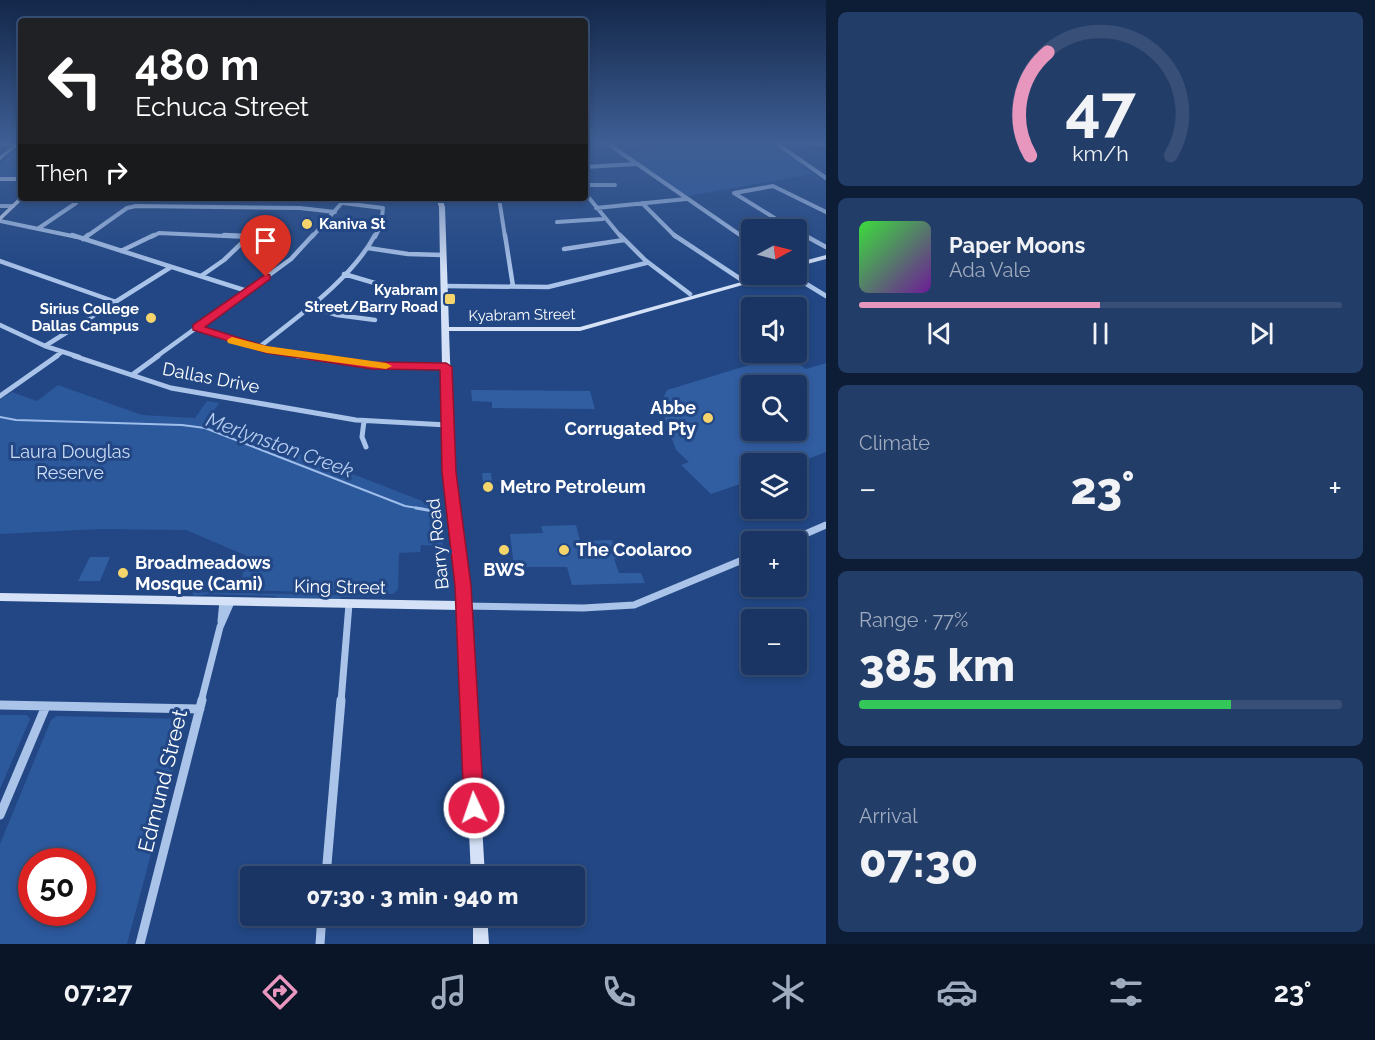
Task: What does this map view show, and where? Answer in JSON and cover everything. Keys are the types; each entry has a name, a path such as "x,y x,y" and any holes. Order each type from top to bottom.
{"street":[{"path":"666,185 741,236"},
{"path":"777,219 734,193 772,186 826,212"},
{"path":"588,198 603,219 646,263 692,296"},
{"path":"596,208 686,199"},
{"path":"0,220 18,201"},
{"path":"132,375 291,259 345,201 383,208 390,207"},
{"name":"Barry Road","path":"442,201 449,472 464,606 477,866"},
{"path":"499,201 513,286"},
{"path":"39,228 76,203"},
{"path":"642,203 676,237 741,279"},
{"path":"0,206 13,206"},
{"path":"83,239 128,206 300,208 335,212"},
{"path":"258,348 309,306 368,248 382,227 383,208"},
{"path":"557,222 603,219"},
{"path":"0,220 83,239 247,291"},
{"path":"121,251 155,232 246,236 256,232"},
{"path":"201,276 224,260 246,239 246,236"},
{"path":"807,237 826,247"},
{"path":"564,249 624,240"},
{"path":"368,248 408,254 443,255"},
{"path":"807,264 825,260"},
{"path":"0,261 116,302"},
{"path":"444,286 548,287 646,263"},
{"path":"45,346 171,267"},
{"path":"344,274 378,284"},
{"name":"Kyabram Street","path":"692,296 741,280"},
{"name":"Kyabram Street","path":"445,326 568,330 741,284"},
{"path":"807,284 826,296"},
{"path":"309,306 337,315 375,320"},
{"name":"Dallas Drive","path":"0,326 62,352 179,389 364,420 447,421"},
{"path":"196,328 258,348 372,366 446,367"},
{"path":"0,396 62,352"},
{"path":"364,420 362,437 366,447"},
{"path":"807,533 826,525"},
{"path":"464,606 583,608 634,605 741,561"},
{"name":"King Street","path":"0,597 464,606"},
{"name":"Edmund Street","path":"141,944 227,601"},
{"path":"327,866 349,604"},
{"path":"0,705 200,709"},
{"path":"0,815 46,706"},
{"path":"320,944 321,926"},
{"path":"480,926 481,944"}],"green space":[{"path":"672,185 750,185 688,196"},
{"name":"Laura Douglas Reserve","path":"58,385 142,415 195,418 207,401 219,403 209,418 435,506 439,510 443,546 421,545 420,552 399,553 398,589 393,594 239,590 247,556 186,530 100,529 0,534 0,400 12,392 37,401"},
{"path":"192,592 383,596 339,599 278,598 275,596 209,594 194,596"},
{"path":"0,715 27,715 30,719 0,789"},
{"path":"57,716 183,719 186,723 127,944 0,944 0,844 51,720"}],"building":[{"name":"Abbe Corrugated Pty","path":"756,363 798,363 806,369 826,363 826,452 807,459 807,453 741,453 741,484 711,494 681,465 689,462 676,450 660,405 667,390"},
{"path":"471,390 590,391 595,409 492,408 492,402 472,401"},
{"name":"Metro Petroleum","path":"482,473 491,473 493,491 484,491"},
{"name":"The Coolaroo","path":"576,525 580,541 612,540 618,559 614,559 619,573 641,573 645,583 572,585 567,567 514,567 510,534 543,533 541,526"},
{"path":"90,557 110,557 100,581 78,581"}],"waterway":[{"name":"Merlynston Creek","path":"0,417 16,420 182,425 205,428 405,506 424,509"},
{"name":"Merlynston Creek","path":"416,508 439,512"}],"slow traffic":[{"path":"232,340 267,350 365,365 386,366"}],"place":[{"name":"Kaniva St","path":"307,224"},
{"name":"Kyabram Street/Barry Road","path":"450,299"},
{"name":"Sirius College Dallas Campus","path":"151,318"},
{"name":"Abbe Corrugated Pty","path":"708,418"},
{"name":"Metro Petroleum","path":"488,487"},
{"name":"BWS","path":"504,550"},
{"name":"The Coolaroo","path":"564,550"},
{"name":"Broadmeadows Mosque (Cami)","path":"123,573"}],"route":[{"path":"266,277 196,328 267,350 372,366 446,367 449,472 463,586 474,808"}]}
